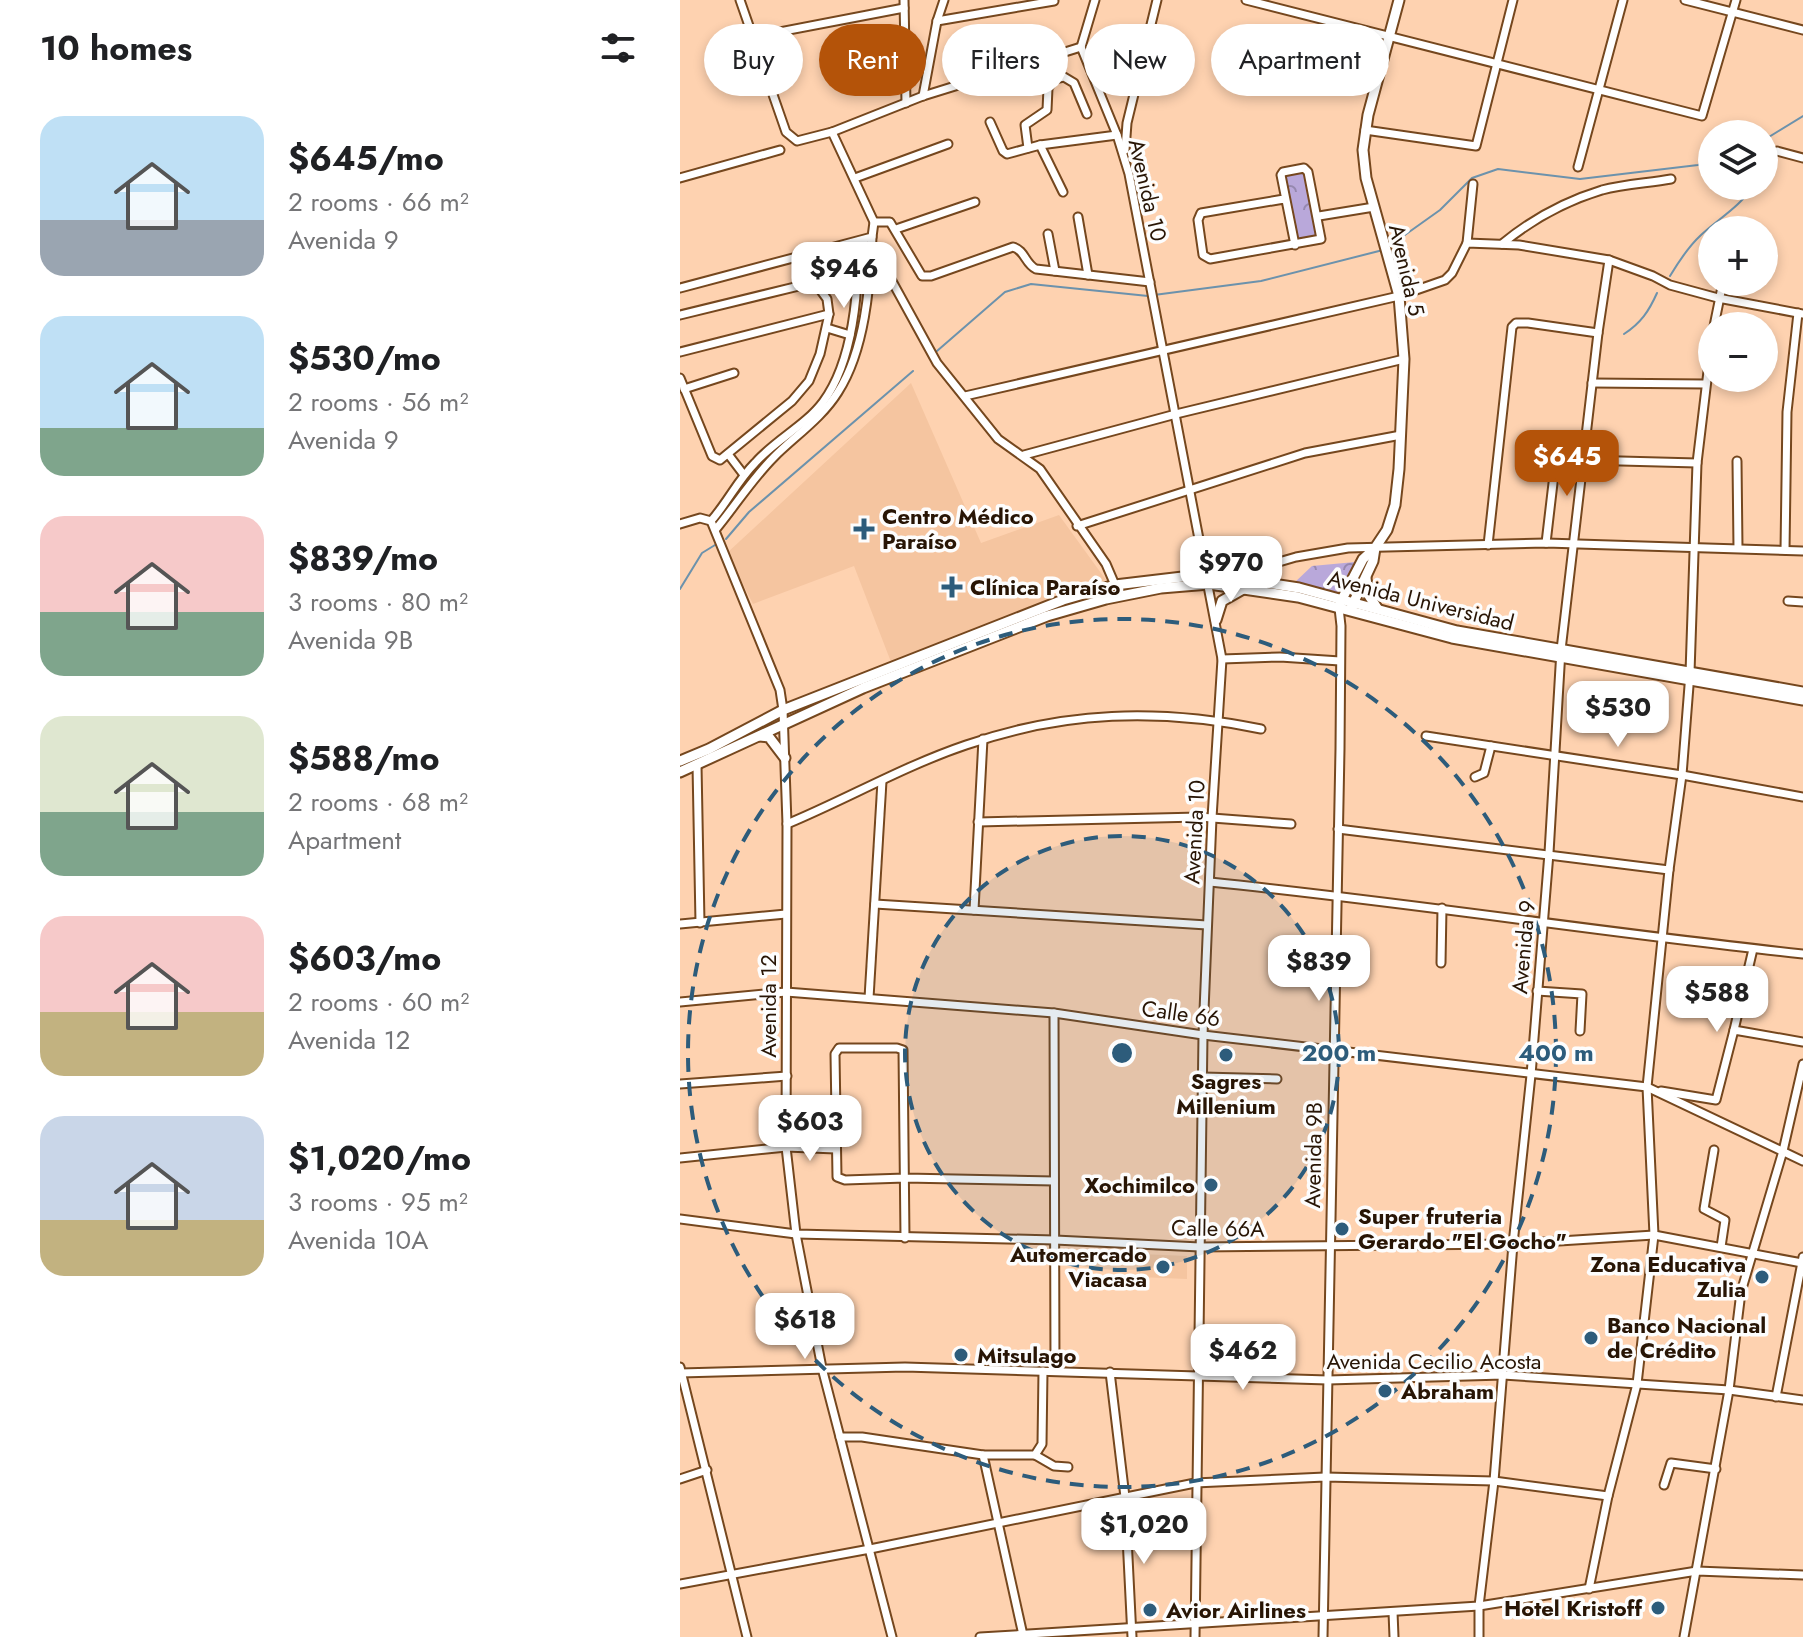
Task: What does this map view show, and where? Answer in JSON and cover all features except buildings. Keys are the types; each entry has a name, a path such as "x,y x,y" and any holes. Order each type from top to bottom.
{"street":[{"path":"740,0 748,24"},
{"path":"926,80 944,0"},
{"path":"926,95 1081,47 1095,0"},
{"path":"1125,156 1127,123 1157,0"},
{"path":"1246,0 1339,24"},
{"path":"1286,10 1289,0"},
{"name":"Avenida 5","path":"1389,37 1399,0"},
{"path":"1365,130 1476,146 1513,0"},
{"path":"1578,167 1623,0"},
{"path":"1685,0 1803,30"},
{"path":"1389,37 1702,116 1736,0"},
{"path":"937,21 1054,1"},
{"path":"803,26 904,4 906,103"},
{"name":"Avenida 10","path":"1081,47 1125,156 1192,490 1222,659 1203,1035 1195,1637"},
{"path":"1028,148 1025,125 1047,110 1048,88 1054,79 1064,77 1071,80 1087,114"},
{"path":"773,96 786,132 797,141 832,132 923,96"},
{"name":"Avenida 5","path":"1346,605 1363,559 1387,530 1395,505 1401,435 1404,359 1399,296 1364,165 1365,130 1374,96"},
{"path":"990,122 1006,154 1040,145 1117,135"},
{"path":"1113,124 1127,123"},
{"path":"716,529 765,466 838,393 846,378 863,323 868,301 874,222 832,132"},
{"path":"855,178 948,144"},
{"path":"1040,145 1063,192"},
{"path":"680,178 780,150"},
{"path":"1778,151 1803,158"},
{"path":"1284,199 1201,213 1198,220 1203,255 1207,259 1295,245 1321,239 1319,216 1306,169 1281,173 1295,245"},
{"path":"1502,244 1536,220 1605,189 1671,179"},
{"path":"965,396 1399,296 1445,280 1452,273 1467,243 1473,184"},
{"path":"896,229 975,202"},
{"path":"1319,216 1374,207"},
{"path":"1078,217 1088,275"},
{"path":"874,222 887,220 896,229 922,276 931,276 1013,247 1020,249 1033,267 1150,282"},
{"path":"1048,234 1055,271"},
{"path":"680,288 872,240"},
{"path":"872,240 937,363 998,439 1040,469 1106,564 1115,585"},
{"path":"680,524 700,518 711,521 761,456 824,401 839,370 850,335 858,282 855,243"},
{"path":"1467,243 1502,244 1609,260 1670,285 1800,314 1787,412 1785,550"},
{"name":"Avenida 9","path":"1479,1637 1479,1606 1494,1481 1513,1244 1531,1075 1561,655 1609,260"},
{"path":"680,315 803,285 819,288 827,299 829,314 815,370 801,391 720,460 714,459 680,378"},
{"path":"1716,312 1718,298"},
{"path":"680,352 829,314"},
{"path":"1488,545 1512,327 1516,323 1528,323 1598,333"},
{"path":"827,328 850,335"},
{"path":"1024,455 1176,414 1404,359"},
{"path":"684,389 734,373"},
{"path":"1592,383 1698,384"},
{"path":"1589,1589 1608,1496 1637,1384 1654,1235 1649,1088 1669,870 1682,775 1697,463 1704,392"},
{"path":"1077,526 1305,453 1401,435"},
{"path":"1546,543 1557,449"},
{"path":"728,454 744,475"},
{"path":"1583,460 1697,463"},
{"path":"1737,461 1738,548"},
{"name":"Avenida 12","path":"711,521 780,690 787,824 786,1147 796,1234 822,1368 892,1637"},
{"path":"1231,576 1296,557 1348,548 1573,543 1803,551"},
{"name":"Avenida 5","path":"1346,605 1366,578 1375,548"},
{"name":"Avenida Universidad","path":"680,772 863,688 1047,616 1134,593 1231,576 1346,605 1452,638 1689,677 1803,700"},
{"path":"1366,578 1368,594 1380,610"},
{"name":"Avenida Universidad","path":"680,761 783,710 1063,600 1115,585 1208,579 1245,589 1380,610 1561,655"},
{"path":"1216,620 1222,601 1234,592 1245,589"},
{"path":"1788,601 1803,602"},
{"name":"Avenida 9B","path":"1323,1637 1340,661 1341,626 1346,605"},
{"path":"1222,659 1280,657 1340,661"},
{"name":"Avenida Universidad","path":"1689,677 1803,692"},
{"path":"787,824 983,739 1016,729 1127,714 1219,721 1261,729"},
{"path":"757,736 769,737 785,758"},
{"path":"1426,736 1803,797"},
{"path":"974,910 983,739"},
{"path":"1475,777 1484,773 1491,746"},
{"path":"697,765 700,923"},
{"path":"869,998 882,781"},
{"path":"978,822 1212,818 1291,824"},
{"path":"1338,829 1669,870"},
{"path":"1210,882 1543,920 1662,939 1803,954"},
{"path":"875,904 1207,925"},
{"path":"1441,963 1442,908"},
{"path":"680,924 786,914"},
{"path":"1715,1119 1716,1100 1753,949"},
{"path":"1537,991 1582,994 1580,1031"},
{"name":"Calle 66","path":"680,1002 786,992 1054,1013 1203,1035 1649,1088 1803,1161"},
{"path":"1054,1013 1055,1370"},
{"path":"1734,1030 1803,1042"},
{"path":"905,1238 905,1178 903,1050 885,1047 839,1048 835,1054 837,1177 845,1180 905,1178 1054,1181"},
{"path":"1684,1637 1716,1469 1741,1292 1783,1151 1803,1064"},
{"path":"680,1084 787,1076"},
{"path":"1203,1077 1277,1079"},
{"path":"1649,1088 1716,1100"},
{"path":"680,1158 786,1147 836,1149"},
{"path":"1714,1150 1703,1203 1706,1211 1725,1220 1721,1247"},
{"name":"Calle 66A","path":"680,1219 796,1234 1200,1247 1513,1244 1654,1235 1802,1260"},
{"path":"1776,1397 1802,1260"},
{"name":"Avenida Cecilio Acosta","path":"680,1371 822,1368 1055,1370 1328,1380 1503,1375 1729,1390 1803,1400"},
{"path":"680,1371 747,1637"},
{"path":"1035,1455 1042,1444 1043,1371"},
{"path":"1110,1372 1125,1497 1132,1637"},
{"path":"840,1437 862,1437 983,1455 1035,1455 1054,1466 1068,1467"},
{"path":"983,1455 1023,1635"},
{"path":"1664,1485 1671,1463 1716,1469"},
{"path":"680,1479 707,1470"},
{"path":"680,1574 681,1584 732,1576 1195,1483 1325,1477 1494,1481 1608,1496"},
{"path":"980,1637 1479,1606 1697,1571 1803,1575"},
{"path":"1393,1612 1394,1637"}],"shaded area":[{"name":"Centro Médico Paraíso","path":"911,383 981,543 1059,515 1106,580 891,662 854,566 753,604 727,553"},
{"name":"Automercado Viacasa","path":"1140,1254 1187,1256 1187,1279 1139,1277"}],"green space":[{"path":"1305,172 1319,238 1298,242 1283,175"},
{"path":"1355,562 1337,593 1294,583 1312,566"}],"waterway":[{"path":"1778,131 1803,116"},
{"path":"1388,247 1440,210 1472,178 1498,169 1580,179 1698,165"},
{"path":"1670,276 1696,240 1742,200"},
{"path":"1154,295 1261,281 1383,250"},
{"path":"937,351 1005,292 1031,284 1148,296"},
{"path":"1624,334 1644,316 1657,293"},
{"path":"726,539 749,512 913,371"},
{"path":"680,589 702,553 715,545"}],"place":[{"name":"Centro Médico Paraíso","path":"864,529"},
{"name":"Clínica Paraíso","path":"952,587"},
{"name":"Sagres Millenium","path":"1226,1055"},
{"name":"Xochimilco","path":"1211,1185"},
{"name":"Super fruteria Gerardo \"El Gocho\"","path":"1342,1229"},
{"name":"Automercado Viacasa","path":"1163,1267"},
{"name":"Zona Educativa Zulia","path":"1762,1277"},
{"name":"Banco Nacional de Crédito","path":"1591,1338"},
{"name":"Mitsulago","path":"961,1355"},
{"name":"Abraham","path":"1385,1391"},
{"name":"Hotel Kristoff","path":"1658,1608"},
{"name":"Avior Airlines","path":"1150,1610"}]}
